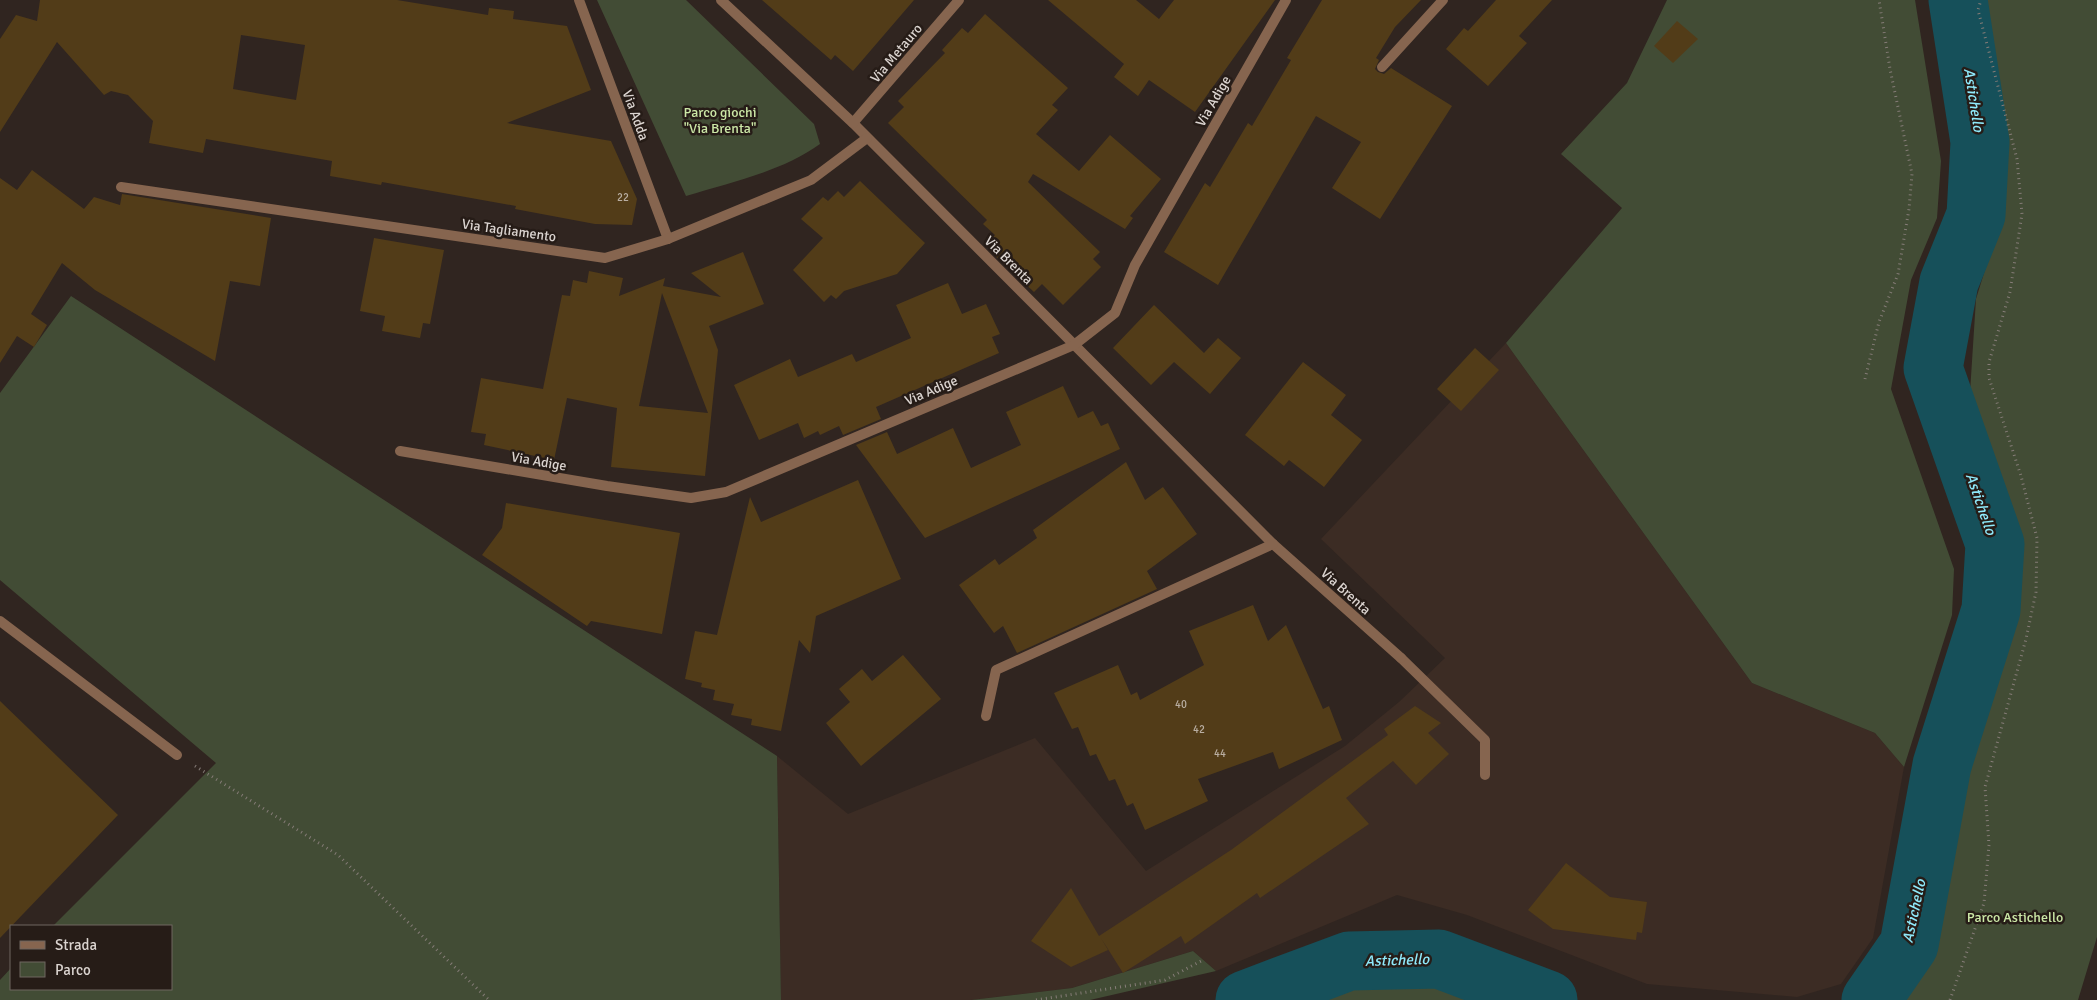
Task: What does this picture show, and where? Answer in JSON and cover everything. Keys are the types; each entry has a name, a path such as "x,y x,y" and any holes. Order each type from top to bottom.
{"street":[{"name":"Via Adda","path":"579,0 668,239"},
{"name":"Via Brenta","path":"722,0 853,123 1273,544 1401,658 1485,740 1485,775"},
{"name":"Via Metauro","path":"853,123 959,0"},
{"name":"Via Adige","path":"400,451 607,486 691,498 726,492 1074,345 1115,314 1135,265 1286,0"},
{"path":"1382,67 1443,0"},
{"name":"Via Tagliamento","path":"121,187 605,258 668,239 812,180 867,138"},
{"path":"986,716 996,670 1273,544"},
{"path":"0,620 177,755"}],"path":[{"path":"1865,379 1879,322 1898,274 1909,209 1912,174 1890,69 1879,0"},
{"path":"1950,1000 1984,903 1989,845 1985,787 2026,638 2036,592 2037,538 2021,476 1989,378 1989,362 2010,292 2022,214 2017,159 1978,10 1981,0"},
{"path":"177,755 338,855 489,1000"},
{"path":"1036,1000 1165,980 1203,960"}],"shaded area":[{"path":"1506,343 1752,683 1875,733 1904,767 1873,938 1841,984 1797,997 1647,984 1467,915 1397,895 1216,971 1193,951 1072,988 971,1000 781,1000 777,756 848,814 1035,738 1146,871 1345,746 1399,702 1445,658 1321,539"}],"green space":[{"name":"Parco giochi \"Via Brenta\"","path":"597,0 686,0 814,124 820,144 805,154 772,169 686,196"},
{"path":"1667,0 1915,0 1941,161 1937,218 1911,280 1891,389 1954,569 1952,615 1904,767 1875,733 1752,683 1506,343 1622,208 1561,154 1627,83"},
{"name":"Parco Astichello","path":"1973,0 2097,0 2097,937 2078,1000 1885,1000 1937,890 2017,558 1969,408 1976,299 2006,202 1971,10"},
{"path":"71,296 777,756 781,1000 0,1000 0,980 10,969 10,990 172,990 172,925 54,925 216,763 0,580 0,393"},
{"path":"1193,951 1216,971 1090,1000 971,1000 1072,988"},
{"path":"1466,987 1506,1000 1279,1000 1312,989"}],"building":[{"path":"40,0 397,0 488,15 489,8 514,11 513,19 567,26 591,90 507,123 611,141 637,199 632,225 595,224 515,209 516,206 382,182 381,185 330,176 332,161 206,139 203,153 149,143 153,121 128,95 111,91 104,95 57,42 0,132 0,39 16,15 37,21","holes":["241,35 305,45 296,100 233,89"]},
{"path":"762,0 914,0 853,71 835,55 831,60"},
{"path":"1048,0 1136,0 1159,19 1174,0 1275,0 1195,112 1149,80 1138,96 1114,77 1124,64"},
{"path":"1322,0 1421,0 1395,27 1376,58 1379,60 1375,69 1384,74 1391,68 1452,106 1380,219 1332,188 1361,142 1316,116 1218,285 1164,252 1205,183 1210,187 1248,123 1252,126 1291,60 1287,58"},
{"path":"1496,0 1552,0 1519,36 1527,43 1488,86 1446,49 1464,28 1468,31"},
{"path":"985,14 1068,88 1052,105 1058,110 1036,134 1079,171 1110,135 1161,179 1130,216 1133,218 1125,229 1033,174 1028,182 1100,252 1093,259 1101,267 1063,305 1042,284 1034,292 989,250 996,243 992,239 995,235 983,224 987,220 888,123 904,107 898,101 945,53 942,50 962,28 968,33"},
{"path":"1677,21 1698,39 1673,63 1654,46"},
{"path":"32,170 84,209 94,197 120,205 122,194 271,218 260,286 230,281 215,361 95,290 62,263 31,314 47,325 34,347 17,336 0,363 0,178 17,190"},
{"path":"860,181 925,243 897,274 844,291 836,299 831,295 824,302 793,270 823,238 801,219 823,197 828,201 838,191 844,197"},
{"path":"374,238 444,250 430,324 423,323 420,338 382,331 385,316 360,311"},
{"path":"743,252 764,304 709,326 718,350 705,476 611,467 617,408 567,398 554,460 484,445 486,434 471,432 481,378 543,389 562,295 570,296 573,280 587,283 589,271 623,278 619,296 665,278 663,286 721,297 691,273","holes":["662,293 708,413 639,406"]},
{"path":"948,283 962,314 986,304 1000,334 992,337 999,353 876,407 881,419 843,435 839,426 820,435 818,431 804,438 798,423 759,440 734,385 790,359 798,377 852,354 856,362 911,338 896,305"},
{"path":"1154,305 1204,353 1218,338 1241,358 1210,394 1174,362 1151,385 1113,348"},
{"path":"1475,348 1499,370 1461,411 1437,389"},
{"path":"1303,362 1346,395 1331,415 1362,440 1324,487 1289,460 1284,466 1245,435"},
{"path":"1063,386 1078,418 1093,411 1101,426 1108,423 1120,449 925,538 856,445 887,432 897,454 953,428 971,468 1021,445 1006,412"},
{"path":"1126,462 1145,500 1163,487 1197,534 1147,571 1157,589 1017,653 1003,626 994,633 959,585 995,559 999,565 1037,538 1033,530"},
{"path":"858,480 901,579 816,616 810,653 799,640 781,731 751,725 752,719 731,715 734,704 713,700 715,690 701,687 702,683 685,679 695,631 717,635 750,497 761,522"},
{"path":"506,503 680,533 662,634 591,621 587,626 482,555 502,528"},
{"path":"1253,605 1268,641 1286,625 1323,709 1329,706 1342,740 1279,769 1273,752 1198,779 1208,801 1145,830 1133,803 1127,806 1115,779 1109,781 1096,754 1090,756 1078,727 1072,729 1054,693 1118,665 1131,695 1137,692 1140,700 1204,665 1189,631"},
{"path":"903,655 941,699 861,766 826,723 850,702 839,689 862,669 872,681"},
{"path":"0,701 118,815 12,925 10,925 10,928 0,938"},
{"path":"1415,706 1441,723 1428,733 1449,754 1416,785 1393,761 1346,798 1369,824 1260,898 1257,893 1185,944 1181,936 1123,973 1101,938 1108,950 1071,967 1031,941 1071,888 1099,936 1231,850 1388,735 1384,729"},
{"path":"1566,863 1610,897 1647,902 1642,933 1637,932 1636,940 1553,929 1528,910"}],"waterway":[{"name":"Astichello","path":"1871,1000 1909,945 1942,765 1991,610 1995,544 1933,368 1949,282 1976,215 1980,142 1958,0"},
{"name":"Astichello","path":"1245,1000 1349,961 1439,959 1548,1000"}]}
